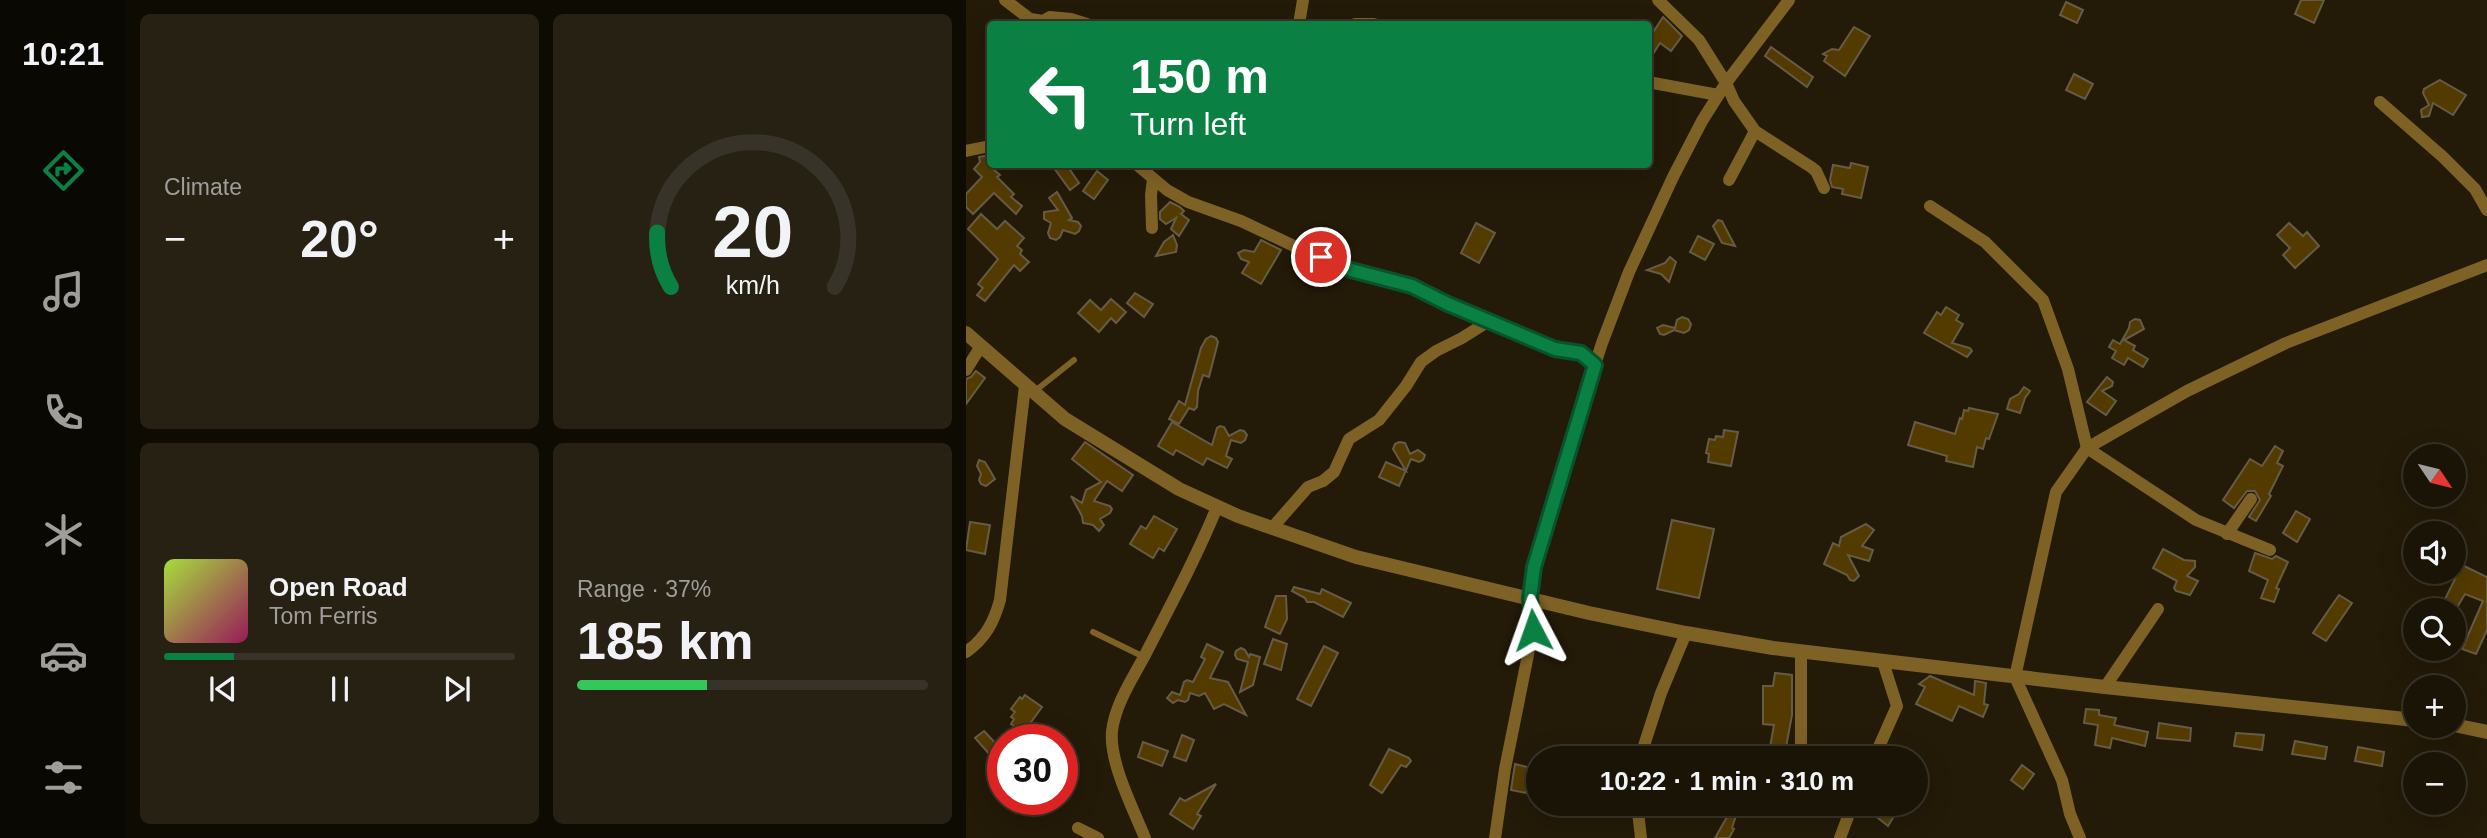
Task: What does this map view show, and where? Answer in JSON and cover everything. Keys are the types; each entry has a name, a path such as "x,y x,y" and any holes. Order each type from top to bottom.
{"street":[{"path":"1005,0 1030,19 1077,21"},
{"path":"1299,21 1303,0"},
{"path":"1658,0 1699,40 1734,101 1755,131 1816,171 1824,188"},
{"path":"1495,838 1505,769 1533,630 1530,598 1543,533 1605,334 1647,232 1716,98 1789,0"},
{"path":"1652,83 1734,101"},
{"path":"2380,102 2475,189 2487,210"},
{"path":"1729,180 1755,131"},
{"path":"966,151 987,147"},
{"path":"1141,168 1182,198 1241,221 1332,264 1412,286 1555,349 1581,353 1595,365"},
{"path":"1152,228 1150,195 1153,179"},
{"path":"1930,206 1984,242 2043,300 2068,369 2087,448 2196,520 2270,550"},
{"path":"2080,838 2070,814 2062,780 2015,677 2056,492 2087,448 2187,391 2286,343 2487,265"},
{"path":"1272,528 1308,487 1323,481 1334,472 1349,439 1379,420 1421,362 1489,321"},
{"path":"966,333 1065,419 1179,489 1217,507 1356,557 1686,633 1801,652 2403,719"},
{"path":"1581,353 1605,334"},
{"path":"966,370 981,346"},
{"path":"966,652 977,645 987,631 995,618 1000,600 1029,389"},
{"path":"2227,534 2251,499"},
{"path":"1144,838 1119,772 1112,731 1117,710 1217,507"},
{"path":"2105,687 2158,609"},
{"path":"1644,746 1661,693 1686,633"},
{"path":"1801,652 1801,746"},
{"path":"1879,746 1897,706 1883,662"},
{"path":"2466,728 2487,732"},
{"path":"1638,816 1641,838"},
{"path":"1840,838 1848,816"},
{"path":"1078,828 1098,838"}],"lane":[{"path":"1029,389 1074,360"},
{"path":"1093,632 1144,656"}],"building":[{"path":"2301,0 2324,0 2314,23 2295,14"},
{"path":"2066,2 2083,10 2077,23 2060,15"},
{"path":"1663,17 1682,36 1671,51 1660,43 1652,56 1652,34"},
{"path":"1854,27 1870,36 1845,76 1824,61 1827,56 1823,54 1832,49 1839,50"},
{"path":"1771,47 1813,77 1807,87 1765,56"},
{"path":"2074,74 2093,84 2085,99 2066,90"},
{"path":"2440,80 2466,95 2453,115 2433,103 2429,116 2422,117 2421,110 2429,105 2423,93 2424,89"},
{"path":"987,156 987,168 996,168 994,170 1000,175 997,177 1014,194 1011,197 1022,206 1016,214 994,193 973,214 966,207 966,194 982,177 974,169 980,162 979,157"},
{"path":"1851,163 1868,167 1861,198 1842,194 1843,189 1832,187 1830,180 1833,165 1850,168"},
{"path":"1054,168 1069,168 1079,183 1070,190"},
{"path":"1097,171 1108,180 1094,199 1083,191"},
{"path":"1057,192 1072,218 1069,220 1078,222 1081,226 1075,234 1063,230 1056,240 1050,238 1048,233 1051,223 1044,219 1044,212 1058,210 1049,198"},
{"path":"1170,202 1180,207 1184,211 1181,214 1189,220 1179,236 1171,229 1176,218 1166,224 1160,219 1160,212"},
{"path":"981,214 997,229 1005,221 1024,238 1017,246 1022,250 1020,254 1029,262 1020,271 1014,265 985,301 977,295 983,288 978,284 998,259 968,229"},
{"path":"1718,220 1722,221 1735,246 1722,243 1713,226"},
{"path":"1476,223 1495,233 1479,263 1461,253"},
{"path":"2289,223 2303,236 2307,232 2319,246 2295,268 2283,255 2290,248 2277,235"},
{"path":"1173,235 1177,245 1176,252 1156,256 1164,242"},
{"path":"1698,236 1714,244 1705,260 1690,252"},
{"path":"1261,240 1281,250 1261,284 1242,273 1249,262 1241,259 1238,253 1244,250 1254,252"},
{"path":"1670,257 1676,262 1669,282 1661,274 1647,270 1665,263"},
{"path":"1135,293 1153,304 1144,317 1127,303"},
{"path":"1111,299 1126,312 1116,323 1111,318 1099,332 1078,313 1090,300 1101,310"},
{"path":"1946,307 1959,315 1956,320 1963,324 1952,343 1970,348 1972,351 1967,357 1924,333 1937,312 1941,315"},
{"path":"1682,317 1688,319 1691,324 1689,330 1684,333 1674,330 1660,334 1657,328 1663,325 1675,328 1677,320"},
{"path":"2140,320 2144,329 2124,340 2135,346 2133,350 2148,359 2143,367 2128,358 2124,365 2112,358 2116,351 2109,347 2113,340 2120,344 2130,322"},
{"path":"1211,336 1218,342 1209,377 1203,375 1197,407 1194,410 1189,408 1179,424 1169,419 1179,401 1185,405 1201,348"},
{"path":"976,371 985,378 966,404 966,379"},
{"path":"2107,377 2113,382 2112,386 2102,391 2116,401 2106,415 2087,402"},
{"path":"2024,387 2030,391 2020,413 2007,409 2010,399"},
{"path":"1969,408 1998,414 1983,449 1977,447 1973,467 1946,461 1947,456 1908,445 1915,422 1955,434 1964,410 1968,411"},
{"path":"1172,422 1212,445 1220,426 1224,427 1229,436 1240,430 1247,435 1241,443 1231,440 1226,456 1232,459 1227,468 1207,458 1203,465 1176,450 1173,455 1158,446"},
{"path":"1724,430 1738,432 1731,466 1708,462 1709,454 1706,453 1709,439 1723,437"},
{"path":"1085,442 1133,475 1122,491 1107,481 1094,501 1112,509 1100,519 1104,525 1099,531 1093,525 1083,523 1071,496 1082,503 1086,490 1101,482 1072,459"},
{"path":"1399,442 1405,443 1410,454 1418,450 1425,455 1423,460 1419,462 1411,459 1406,471 1393,449"},
{"path":"2275,446 2283,451 2277,463 2283,466 2269,494 2271,496 2256,521 2249,517 2260,500 2255,491 2247,491 2234,508 2223,500 2250,459 2262,466"},
{"path":"979,460 985,462 995,479 986,486 979,480"},
{"path":"1386,462 1406,471 1399,486 1379,477"},
{"path":"2296,511 2310,519 2297,542 2283,533"},
{"path":"1154,516 1177,529 1164,551 1159,548 1153,558 1130,544 1141,526 1146,529"},
{"path":"1672,520 1714,529 1699,598 1657,589"},
{"path":"970,522 990,525 985,554 966,550"},
{"path":"1866,524 1874,530 1862,546 1873,550 1869,561 1848,555 1859,576 1854,581 1824,564 1833,543 1839,546 1841,537"},
{"path":"2163,549 2184,560 2195,561 2195,567 2187,576 2198,581 2190,595 2176,591 2174,588 2177,581 2153,568"},
{"path":"2255,553 2272,559 2276,556 2288,562 2276,588 2279,589 2274,602 2261,598 2268,580 2249,571"},
{"path":"2466,567 2487,577 2487,630 2476,654 2466,650 2466,640 2483,601 2465,594 2463,598 2446,598 2452,584 2466,584"},
{"path":"1294,587 1320,594 1322,589 1351,603 1343,617 1314,602 1307,602 1292,591"},
{"path":"2339,595 2352,603 2326,641 2313,633"},
{"path":"1276,596 1286,596 1287,619 1280,634 1265,627"},
{"path":"1273,639 1287,644 1281,670 1264,664"},
{"path":"1207,644 1223,652 1210,678 1228,682 1246,715 1224,704 1214,709 1205,693 1199,696 1190,693 1185,702 1178,700 1173,703 1167,698 1172,692 1180,695 1187,680 1193,682 1205,659 1201,657"},
{"path":"1324,646 1338,653 1311,706 1297,699"},
{"path":"1241,648 1249,657 1250,654 1260,657 1253,685 1240,692 1248,662 1237,659 1235,655"},
{"path":"1775,673 1792,675 1792,715 1786,746 1770,746 1774,725 1763,724 1763,686 1773,686"},
{"path":"1930,676 1974,695 1975,681 1986,683 1984,704 1988,705 1983,717 1959,706 1952,721 1916,704 1925,687 1919,684"},
{"path":"1025,695 1042,707 1030,724 1011,724 1014,719 1011,717 1015,712 1011,709 1020,697 1022,699"},
{"path":"2086,709 2099,710 2099,715 2116,718 2114,725 2148,732 2145,746 2112,738 2110,748 2095,745 2098,725 2084,723"},
{"path":"2159,723 2191,728 2190,741 2157,738"},
{"path":"984,731 987,734 987,752 975,738"},
{"path":"2236,733 2264,735 2262,750 2234,746"},
{"path":"1182,735 1194,740 1186,761 1174,757"},
{"path":"2295,741 2327,747 2325,759 2292,754"},
{"path":"1143,742 1168,751 1162,766 1138,757"},
{"path":"2358,747 2384,752 2382,766 2355,761"},
{"path":"1389,749 1411,761 1406,767 1401,765 1382,793 1370,785"},
{"path":"1515,764 1526,767 1526,793 1511,790"},
{"path":"2022,765 2034,774 2023,789 2011,780"},
{"path":"1216,784 1197,814 1201,816 1193,829 1170,814 1180,798 1185,801"},
{"path":"1728,816 1736,816 1732,828 1734,829 1729,838 1715,838"},
{"path":"1880,816 1894,816 1888,826 1878,818"}],"route":[{"path":"1321,257 1332,264 1412,286 1555,349 1581,353 1595,365 1534,567 1530,598 1533,630"}]}
